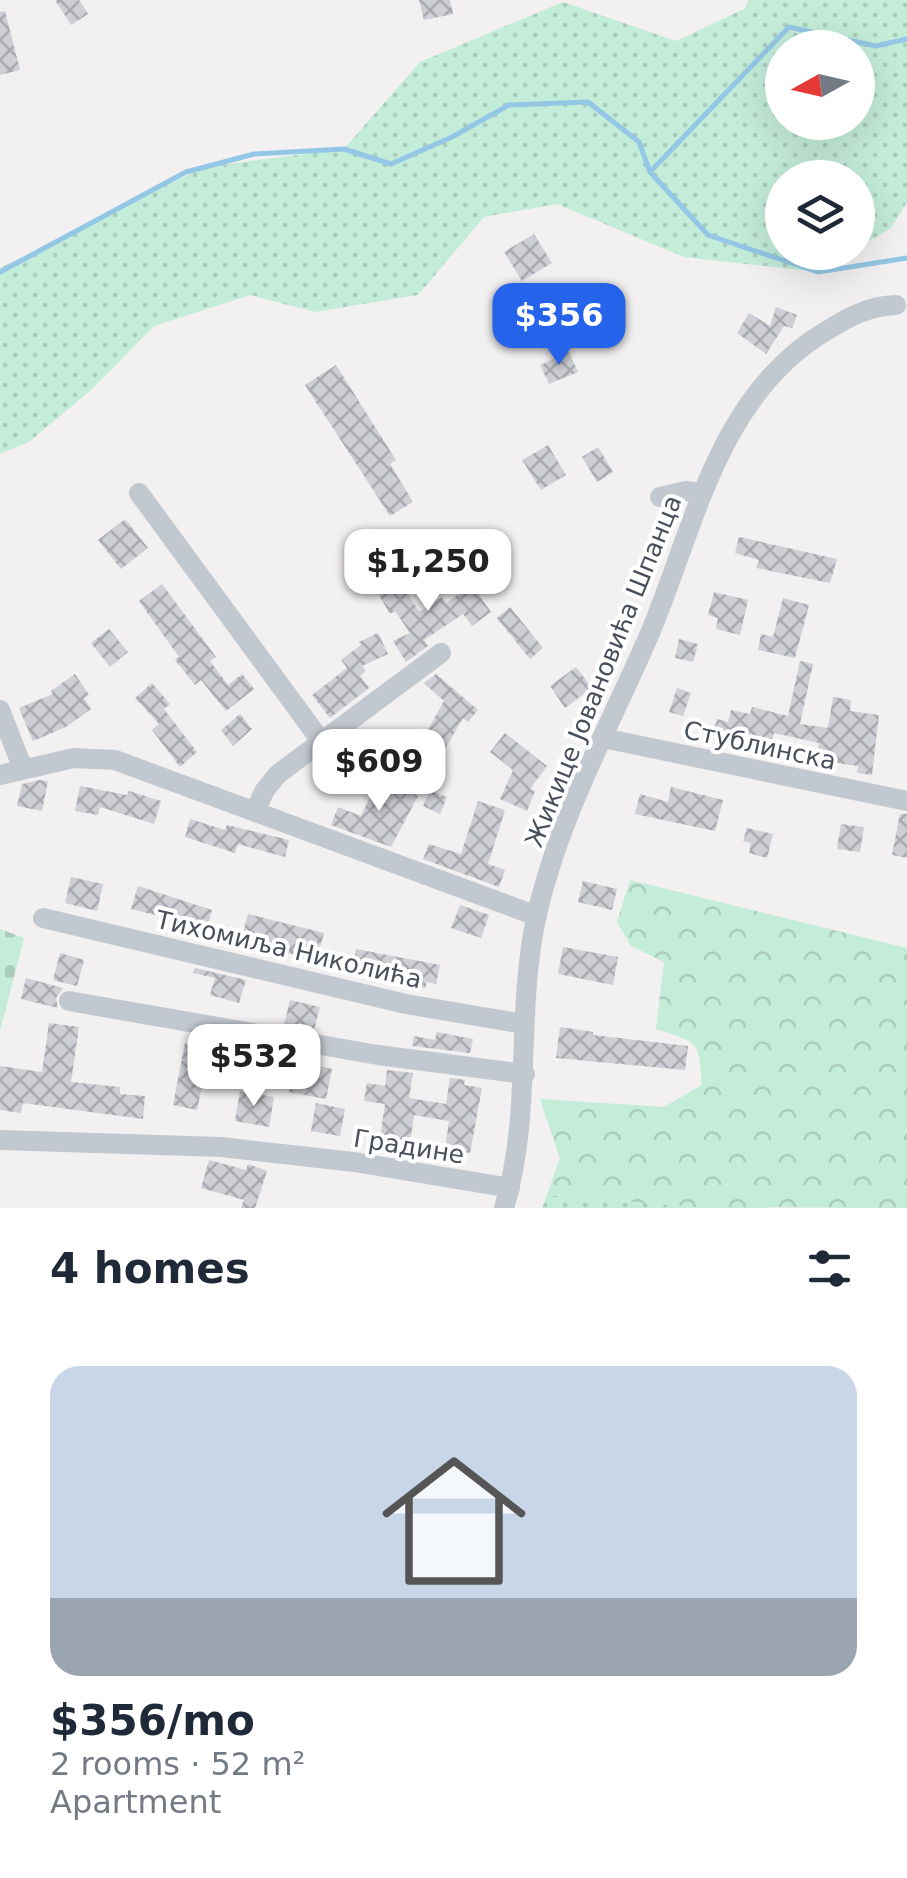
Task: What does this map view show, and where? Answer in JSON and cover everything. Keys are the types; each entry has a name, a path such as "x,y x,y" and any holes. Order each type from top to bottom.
{"street":[{"name":"Жикице Јовановића Шпанца","path":"507,1198 520,1136 524,1024 537,916 554,852 582,779 651,630 702,493 738,420 770,376 806,343 847,318 868,308 896,306"},
{"path":"139,493 321,741"},
{"path":"660,497 702,493"},
{"path":"256,812 265,790 278,774 440,652"},
{"path":"0,710 23,769"},
{"name":"Стублинска","path":"603,738 907,801"},
{"path":"0,775 74,758 115,760 537,916"},
{"name":"Тихомиља Николића","path":"43,918 355,992 524,1024"},
{"path":"69,1001 378,1055 525,1074"},
{"name":"Градине","path":"0,1140 221,1147 354,1162 507,1198"}],"green space":[{"path":"748,0 907,0 907,202 891,228 875,238 875,160 765,160 765,266 684,257 557,204 484,217 418,295 315,312 250,295 154,326 92,389 30,441 0,454 0,268 204,167 344,149 420,62 563,2 676,41 746,8"},
{"path":"630,880 907,948 907,1208 693,1207 547,1195 560,1158 540,1099 664,1107 702,1085 694,1045 656,1029 664,962 631,946 617,922"},
{"path":"0,929 24,938 0,1031"},
{"path":"547,1195 693,1207 766,1208 542,1208"}],"building":[{"path":"55,0 79,0 88,14 71,25"},
{"path":"419,0 450,0 453,14 424,20"},
{"path":"5,11 20,70 0,75 0,12"},
{"path":"534,234 552,263 522,281 504,252"},
{"path":"776,307 797,315 792,328 784,326 766,354 737,333 749,313 770,326"},
{"path":"569,352 578,372 549,384 540,365"},
{"path":"336,365 396,460 390,464 413,502 390,516 305,385"},
{"path":"548,445 566,475 541,490 522,460"},
{"path":"598,447 613,472 597,482 582,457"},
{"path":"125,519 148,548 121,569 98,540"},
{"path":"739,537 837,559 830,583 756,568 759,560 735,553"},
{"path":"397,575 419,612 442,597 446,603 472,585 491,612 472,626 463,614 424,640 428,646 406,662 393,641 410,633 395,611 390,614 375,588"},
{"path":"162,584 216,657 210,661 228,685 242,674 254,689 226,711 201,680 195,685 175,660 179,657 139,601"},
{"path":"714,592 748,600 740,635 716,629 718,618 708,615"},
{"path":"783,598 809,605 795,658 758,650 761,634 773,637"},
{"path":"510,607 543,648 530,659 497,618"},
{"path":"109,629 128,652 110,667 91,643"},
{"path":"378,633 388,654 362,666 366,671 360,676 369,688 330,718 312,695 347,668 341,660 361,645 359,642"},
{"path":"679,639 698,644 693,662 675,658"},
{"path":"800,661 813,664 800,724 828,728 833,697 851,700 850,711 879,715 872,775 857,773 858,766 816,760 819,743 774,733 771,744 713,733 717,719 728,722 731,710 750,714 752,707 788,716"},
{"path":"576,667 592,688 565,708 550,686"},
{"path":"75,674 89,695 84,698 91,709 66,727 33,741 19,708 53,694 51,691"},
{"path":"436,674 478,710 468,722 463,718 442,754 421,742 444,701 424,683"},
{"path":"152,683 170,704 164,709 197,752 180,767 152,730 159,724 135,698"},
{"path":"677,688 691,693 683,716 669,712"},
{"path":"240,714 252,729 233,746 221,730"},
{"path":"505,733 547,766 530,789 535,791 527,811 500,799 513,770 490,752"},
{"path":"379,778 418,796 391,847 331,825 338,807 361,816"},
{"path":"48,781 42,811 17,806 22,784"},
{"path":"80,786 127,795 129,791 161,801 154,824 100,807 98,815 75,811"},
{"path":"671,787 723,800 715,831 635,814 640,794 668,802"},
{"path":"430,790 447,797 440,814 423,806"},
{"path":"478,801 505,810 488,864 505,870 499,887 423,859 429,844 461,854"},
{"path":"900,814 907,814 907,858 892,855"},
{"path":"190,819 225,830 227,825 289,840 285,857 238,844 235,853 185,837"},
{"path":"841,824 864,827 860,852 837,849"},
{"path":"747,828 773,834 767,858 749,853 751,843 743,841"},
{"path":"71,877 103,884 97,911 65,903"},
{"path":"583,881 617,889 612,910 578,902"},
{"path":"138,886 212,910 206,933 175,925 176,920 131,909"},
{"path":"460,905 489,915 481,938 451,928"},
{"path":"248,914 324,933 316,961 241,940"},
{"path":"563,947 618,957 613,985 558,974"},
{"path":"356,949 440,965 436,984 427,982 425,988 351,972"},
{"path":"60,953 84,960 77,986 53,980"},
{"path":"195,968 246,980 239,1003 210,995 215,978 193,973"},
{"path":"26,978 63,988 56,998 58,1008 21,999"},
{"path":"290,1000 320,1007 314,1030 284,1025"},
{"path":"49,1023 79,1027 71,1082 120,1087 120,1094 145,1096 143,1119 23,1103 21,1113 0,1110 0,1066 42,1072"},
{"path":"560,1027 593,1035 688,1046 685,1070 556,1058"},
{"path":"437,1032 473,1039 470,1053 412,1046 414,1036 435,1040"},
{"path":"185,1043 258,1062 252,1087 204,1077 197,1110 173,1105"},
{"path":"305,1063 332,1069 326,1099 289,1092 292,1073 303,1075"},
{"path":"387,1070 413,1073 409,1098 446,1104 450,1078 482,1088 470,1153 445,1150 449,1121 414,1115 409,1149 379,1145 385,1104 364,1101 367,1083 385,1086"},
{"path":"240,1091 274,1097 269,1127 235,1121"},
{"path":"316,1103 345,1109 340,1136 311,1131"},
{"path":"209,1160 246,1170 248,1164 267,1171 255,1208 241,1208 244,1200 201,1188"}],"waterway":[{"path":"650,172 789,27 876,46 907,39"},
{"path":"0,272 186,172 254,154 344,149 391,164 452,137 509,105 588,102 639,142 650,172 708,235 818,272 907,258"}]}
